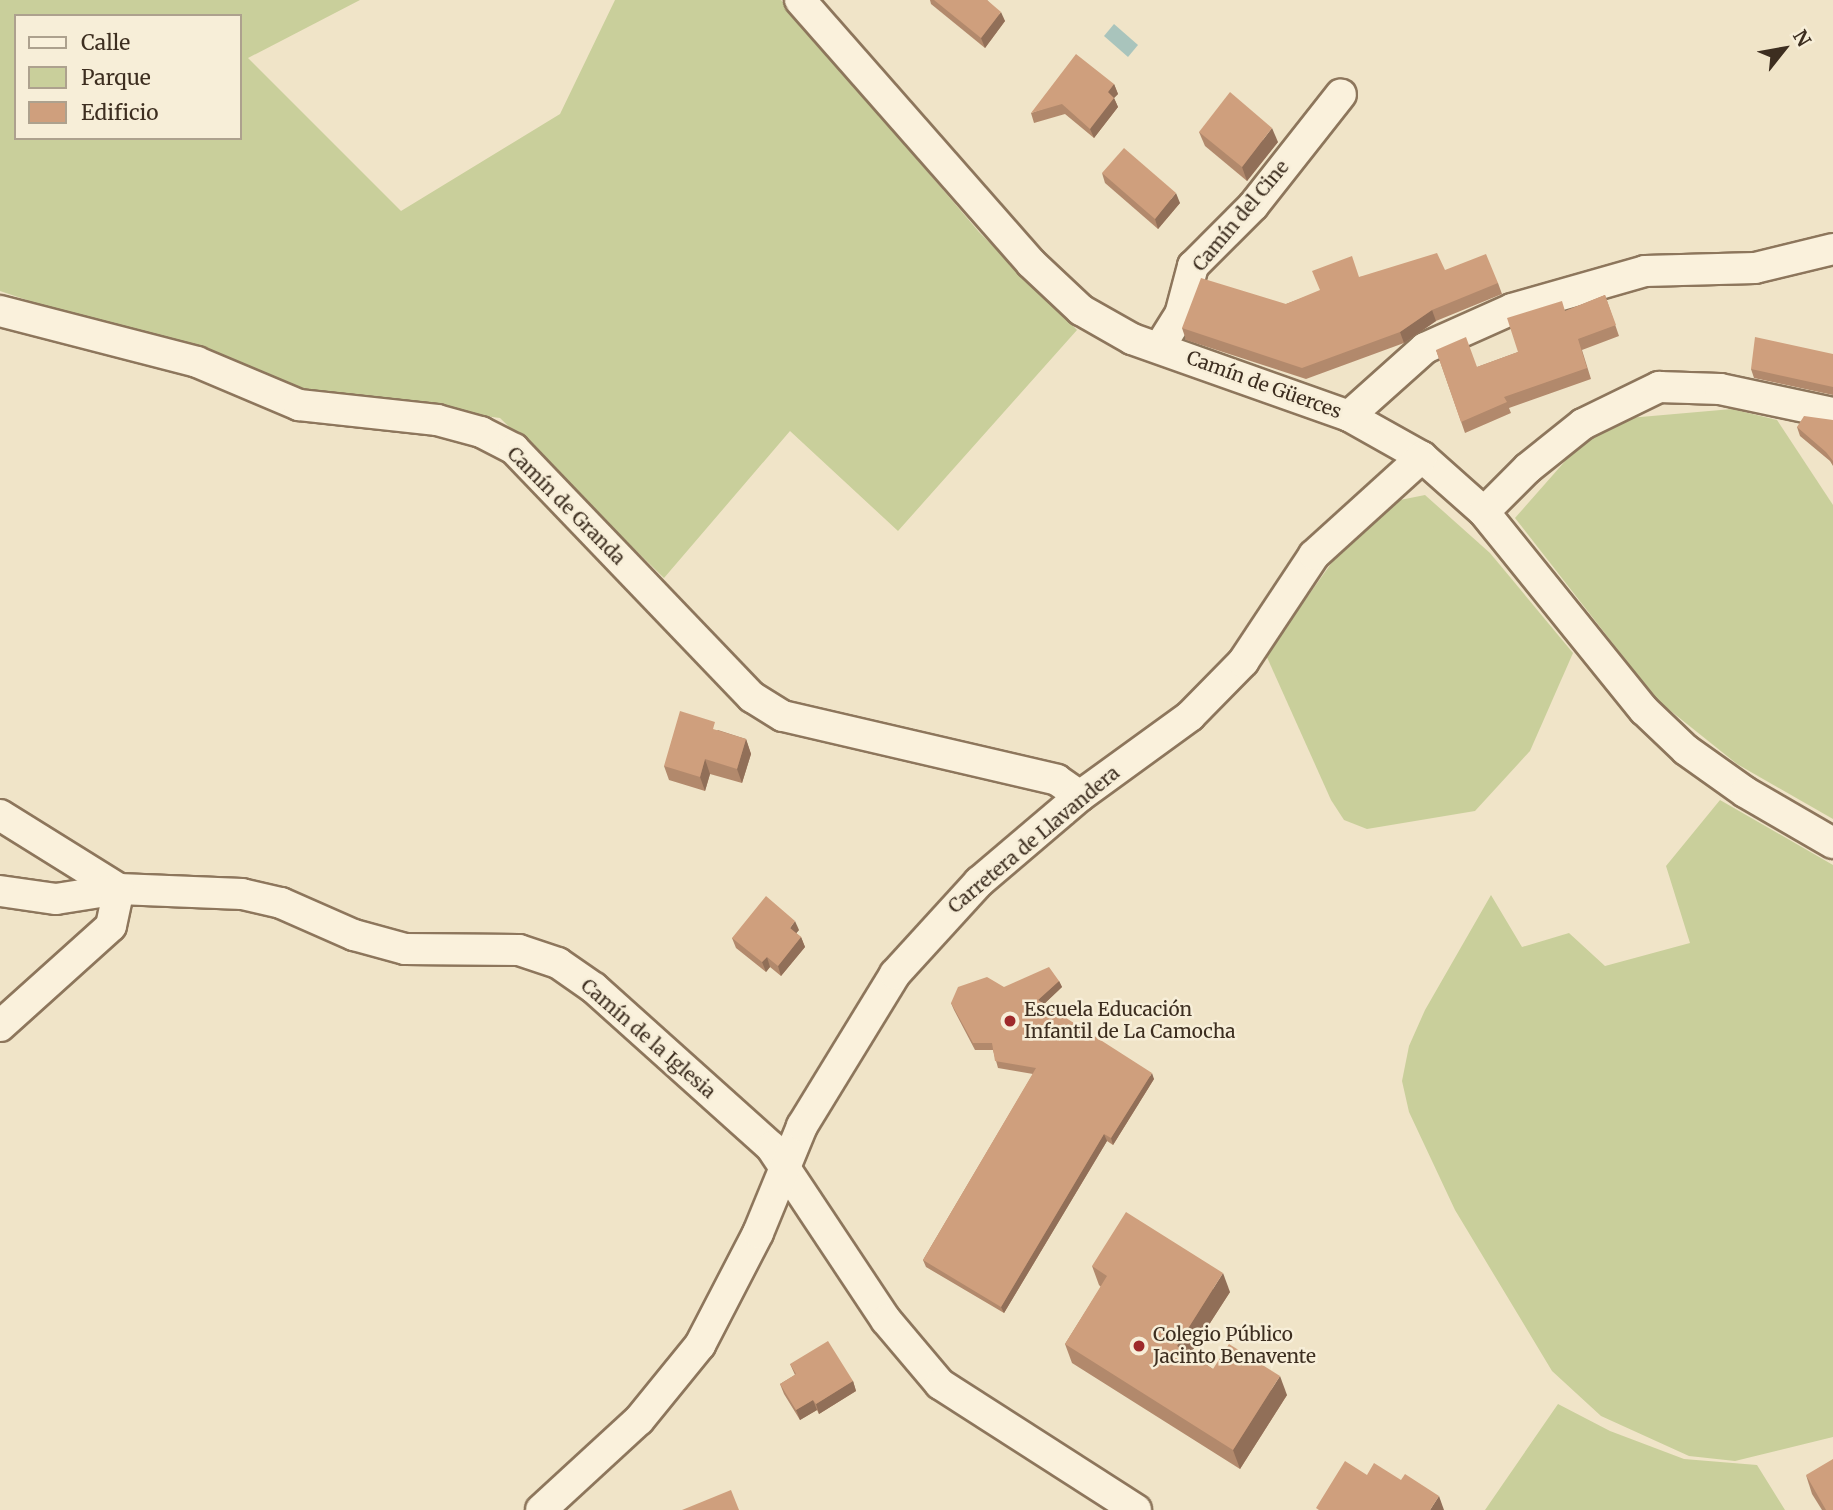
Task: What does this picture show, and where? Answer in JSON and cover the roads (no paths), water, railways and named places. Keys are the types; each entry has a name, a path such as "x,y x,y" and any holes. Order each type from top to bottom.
{"street":[{"name":"Camín de Güerces","path":"800,0 1031,263 1081,310 1132,339 1349,416 1422,457 1484,512 1644,710 1678,742 1745,792 1833,844"},
{"name":"Camín del Cine","path":"1159,348 1180,315 1193,266 1253,205 1341,94"},
{"path":"1349,416 1425,348 1512,309 1645,271 1755,268 1833,248"},
{"name":"Camín de Granda","path":"0,311 197,362 299,405 437,420 481,432 513,449 752,697 783,716 1057,780 1080,796"},
{"path":"1484,512 1528,467 1583,424 1659,387 1720,389 1833,413"},
{"name":"Carretera de Llavandera","path":"541,1510 639,1420 700,1345 758,1233 786,1164 835,1068 895,974 970,891 1080,796 1190,716 1243,662 1314,555 1422,457"},
{"path":"0,815 119,890 111,926 0,1027"},
{"name":"Camín de la Iglesia","path":"0,891 56,899 119,890 242,894 281,903 354,935 405,949 519,950 558,963 594,988 786,1164 886,1320 940,1384 1136,1510"}],"water":[{"path":"1114,24 1138,45 1128,57 1104,36"}],"place":[{"name":"Escuela Educación Infantil de La Camocha","path":"1010,1021"},
{"name":"Colegio Público Jacinto Benavente","path":"1139,1346"}]}
